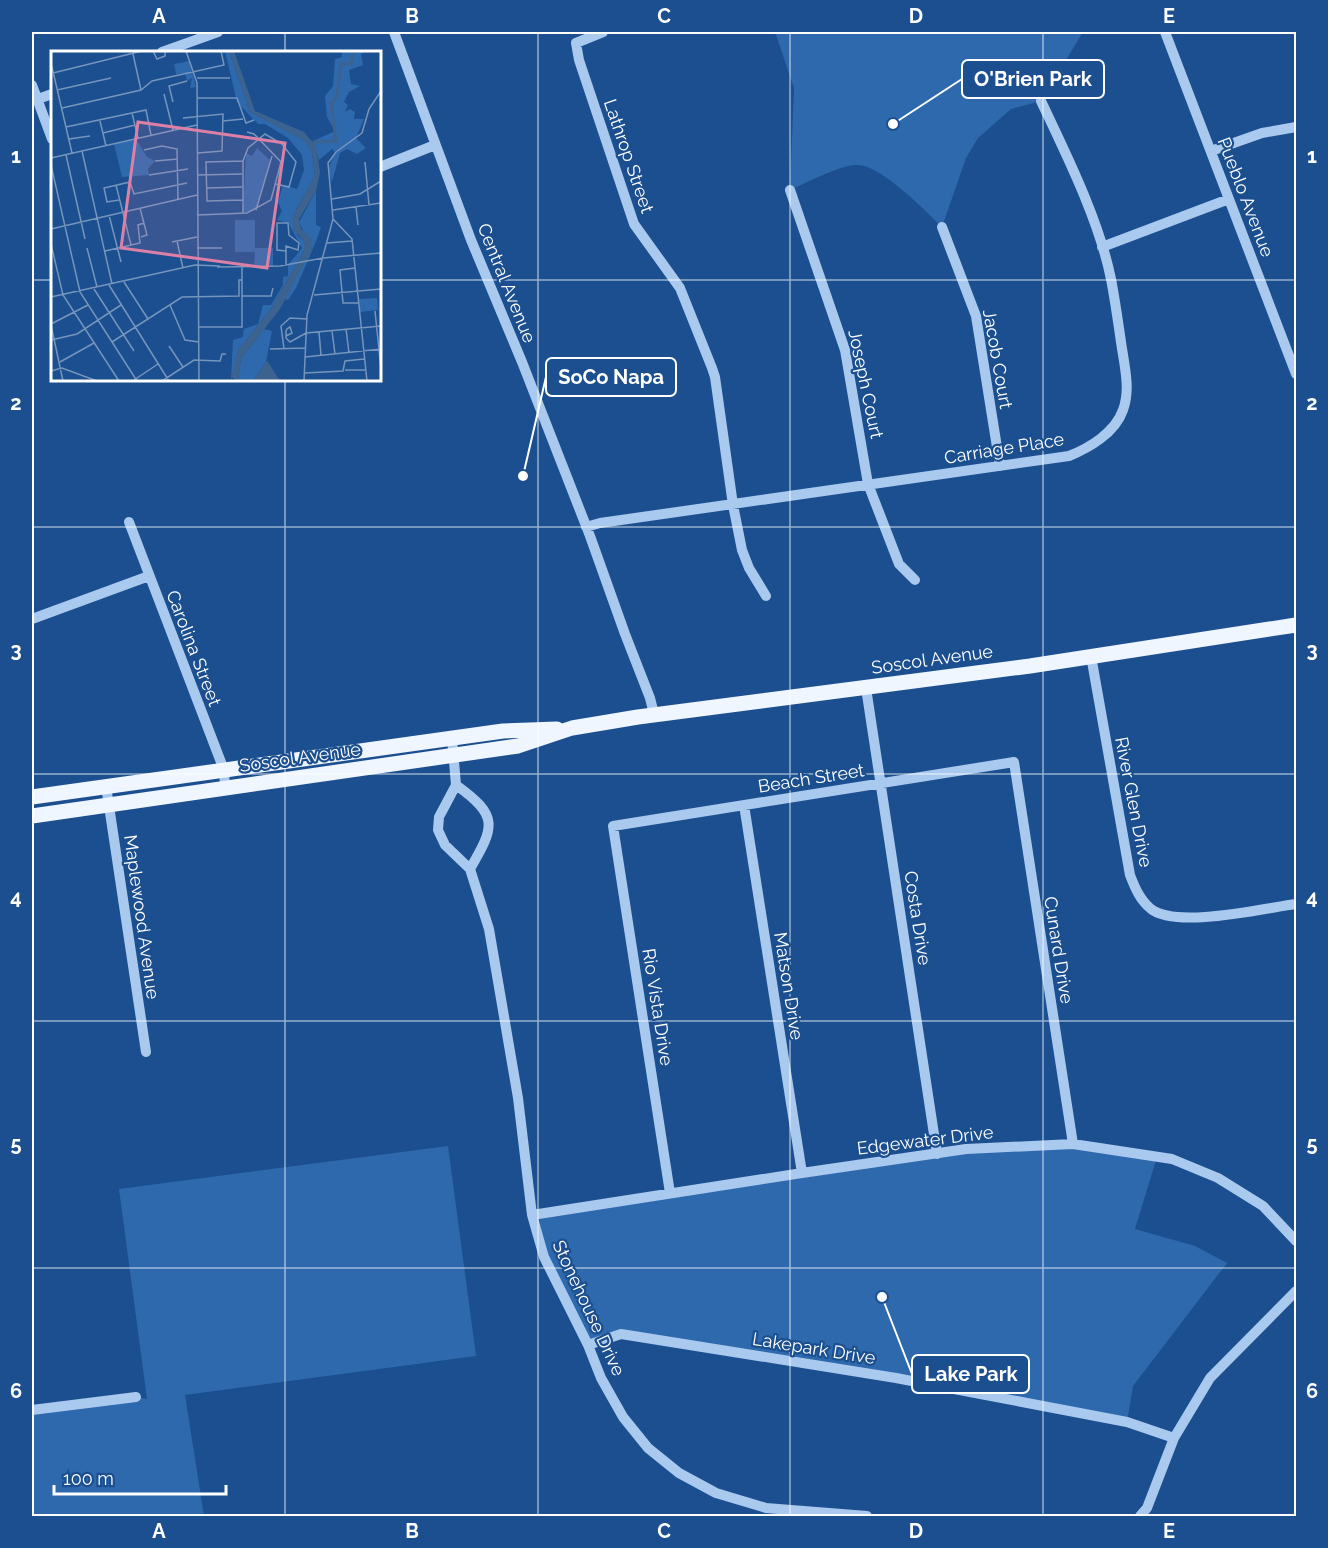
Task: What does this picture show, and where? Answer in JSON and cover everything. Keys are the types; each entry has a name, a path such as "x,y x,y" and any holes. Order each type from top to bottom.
{"main road":[{"name":"Soscol Avenue","path":"32,797 515,729 572,728 654,714 866,688 1296,625"},
{"name":"Soscol Avenue","path":"32,816 518,747 572,728"}],"street":[{"path":"165,51 218,32"},
{"name":"Central Avenue","path":"394,32 435,145 586,527 654,714"},
{"name":"Lathrop Street","path":"603,32 576,43 579,60 634,224 680,288 712,368 733,505"},
{"name":"Pueblo Avenue","path":"1165,32 1228,199 1296,368"},
{"path":"32,85 51,136"},
{"path":"38,99 51,94"},
{"name":"Carriage Place","path":"586,527 600,523 1069,456 1085,450 1107,432 1123,412 1127,396 1111,278 1079,182 1041,101"},
{"path":"1211,151 1262,133 1296,127"},
{"path":"381,167 435,145"},
{"name":"Joseph Court","path":"790,190 845,350 868,484 899,564 915,580"},
{"path":"1102,247 1228,199"},
{"name":"Jacob Court","path":"942,228 976,316 1000,466"},
{"path":"733,505 742,550 749,568 766,596"},
{"name":"Carolina Street","path":"129,522 224,770 225,787"},
{"path":"32,619 149,576"},
{"name":"River Glen Drive","path":"1091,656 1130,875 1137,893 1153,911 1176,918 1204,917 1296,904"},
{"name":"Costa Drive","path":"866,688 938,1154"},
{"path":"452,738 456,785 477,801 486,813 490,827 486,841 470,869"},
{"name":"Beach Street","path":"613,826 1014,762"},
{"name":"Cunard Drive","path":"1014,762 1073,1144"},
{"name":"Stonehouse Drive","path":"456,785 439,817 438,830 445,845 470,869 489,929 500,982 518,1098 532,1215 544,1257 588,1345 601,1378 623,1417 648,1448 679,1473 716,1493 766,1508 867,1516"},
{"name":"Maplewood Avenue","path":"106,786 146,1052"},
{"name":"Matson Drive","path":"744,805 802,1173"},
{"name":"Rio Vista Drive","path":"613,826 670,1193"},
{"name":"Edgewater Drive","path":"532,1215 966,1149 1073,1144 1172,1159 1218,1178 1263,1206 1296,1241"},
{"path":"1140,1516 1147,1508 1174,1438 1210,1378 1296,1291"},
{"name":"Lakepark Drive","path":"588,1345 621,1334 896,1378 1127,1422 1174,1438"},
{"path":"32,1410 136,1397"}],"shaded area":[{"path":"775,32 1083,32 1041,101 1011,109 978,138 966,158 942,227 902,189 866,166 840,168 790,190 794,88"},
{"path":"1073,1144 1157,1157 1135,1229 1195,1246 1227,1263 1133,1386 1127,1422 621,1334 588,1345 544,1257 532,1215 966,1149"},
{"path":"448,1146 476,1356 185,1395 204,1516 32,1516 32,1410 136,1397 147,1399 119,1189"}],"place":[{"name":"O'Brien Park","path":"893,124"},
{"name":"SoCo Napa","path":"523,476"},
{"name":"Lake Park","path":"882,1297"}]}
